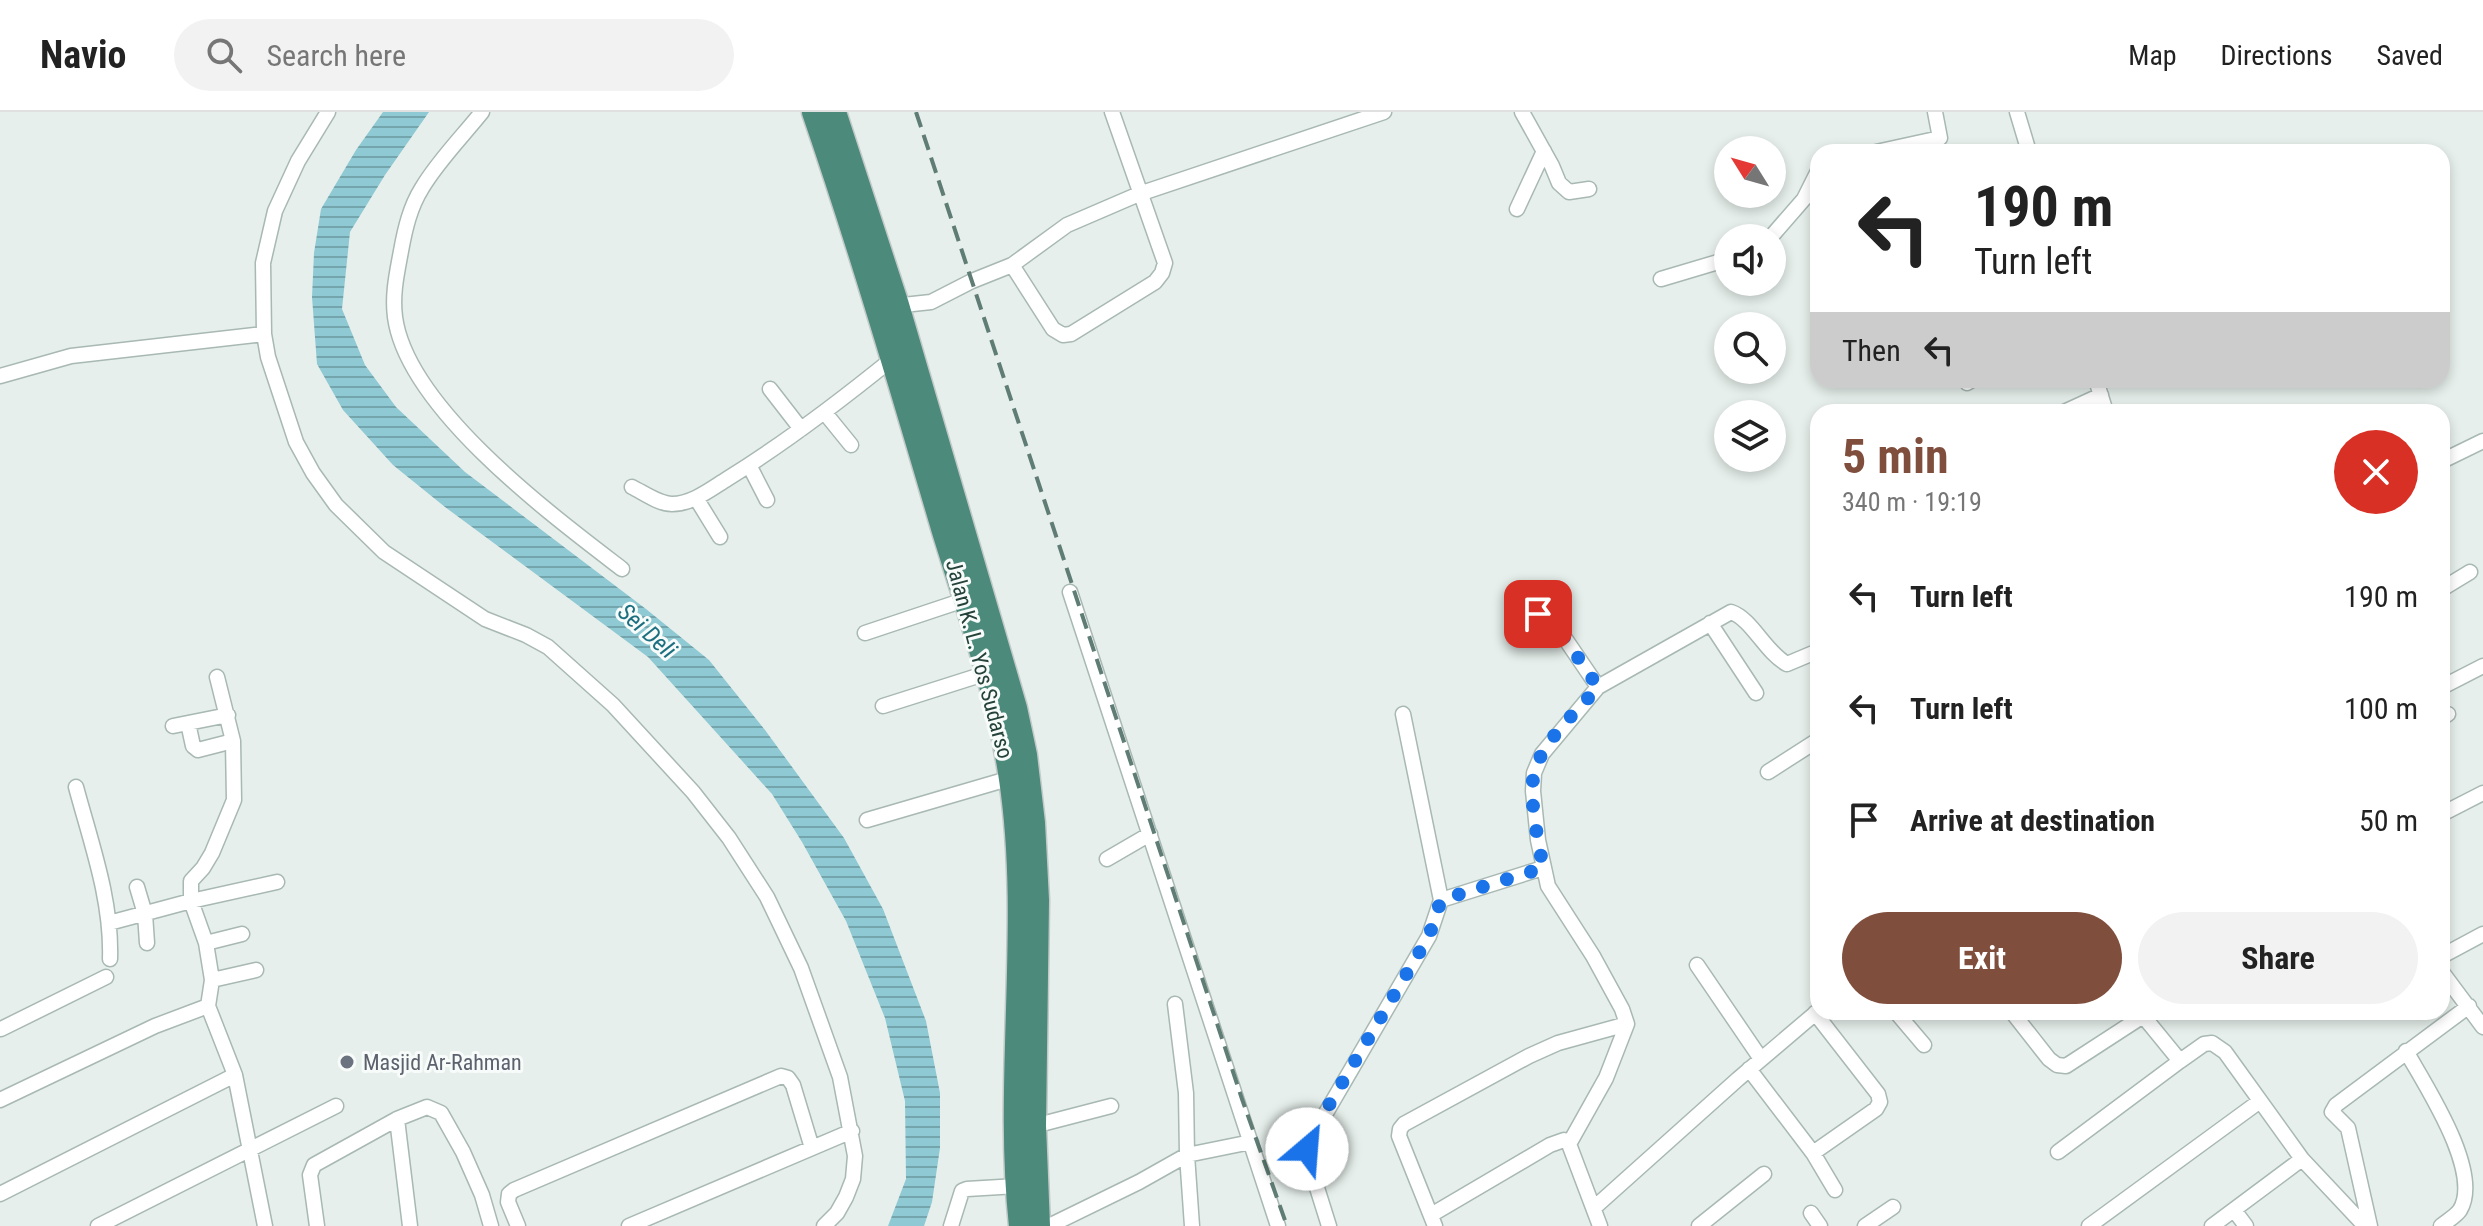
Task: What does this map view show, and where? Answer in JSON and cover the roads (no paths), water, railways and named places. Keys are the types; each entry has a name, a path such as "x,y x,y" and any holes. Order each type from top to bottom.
{"highway":[{"name":"Jalan K. L. Yos Sudarso","path":"814,112 887,308 892,359 987,673 1011,778 1019,883 1017,1186 1021,1226"},
{"name":"Jalan K. L. Yos Sudarso","path":"834,112 887,308 1015,708 1025,755 1037,900 1034,1126 1038,1226"}],"street":[{"path":"328,112 298,161 275,211 263,263 264,334 268,357 296,442 336,505 384,552 485,619 548,647 613,705 693,792 729,838 767,897 801,968 840,1077 852,1131 855,1156 853,1179 837,1213 824,1226"},
{"path":"482,112 434,170 415,202 406,225 394,290 395,320 422,384 448,417 554,516 622,569"},
{"path":"1012,265 1053,329 1063,335 1071,334 1143,291 1162,273 1165,263 1160,243 1139,194 1113,112"},
{"path":"887,308 931,302 1012,265 1067,225 1139,194 1384,112"},
{"path":"1522,112 1564,189 1569,192 1589,189"},
{"path":"1913,144 1940,138 1935,112"},
{"path":"2017,112 2027,144"},
{"path":"1517,209 1544,151"},
{"path":"1782,224 1804,199 1810,187"},
{"path":"1661,279 1714,263"},
{"path":"0,376 71,356 264,334"},
{"path":"632,487 666,503 681,503 696,498 825,413 892,359"},
{"path":"2075,404 2097,388"},
{"path":"770,389 801,429"},
{"path":"825,413 851,445"},
{"path":"2450,457 2483,441"},
{"path":"749,465 767,500"},
{"path":"696,498 720,537"},
{"path":"2450,584 2470,572"},
{"path":"1070,592 1278,1226"},
{"path":"865,633 964,600"},
{"path":"1569,1144 1606,1078 1627,1024 1593,956 1548,886 1533,791 1534,773 1542,754 1598,687 1731,612 1740,616 1774,655 1787,664 1810,654"},
{"path":"1538,614 1564,637 1598,687"},
{"path":"1710,623 1756,693"},
{"path":"2450,683 2483,666"},
{"path":"883,706 987,673"},
{"path":"217,677 233,741 234,800 212,853 191,881 191,901 206,943 212,980 208,1006 235,1075 265,1226"},
{"path":"1329,1226 1308,1159 1309,1142 1429,936 1441,900 1403,714"},
{"path":"228,715 180,724 198,750 233,741"},
{"path":"1768,772 1810,745"},
{"path":"867,820 1011,778"},
{"path":"76,787 97,863 109,923 110,959"},
{"path":"2450,810 2483,793"},
{"path":"1107,859 1150,834"},
{"path":"1441,900 1543,868"},
{"path":"109,923 277,882"},
{"path":"137,887 145,914 147,943"},
{"path":"206,943 242,934"},
{"path":"2450,952 2483,934"},
{"path":"1697,965 1761,1059"},
{"path":"212,980 256,970"},
{"path":"0,1028 106,977"},
{"path":"2450,982 2483,1027"},
{"path":"1175,1004 1186,1093 1192,1226"},
{"path":"0,1100 155,1026 208,1006"},
{"path":"2450,1020 2469,1006"},
{"path":"1595,1207 1810,1017"},
{"path":"1813,1153 1876,1109 1880,1102 1878,1094 1822,1020"},
{"path":"1903,1020 1924,1045"},
{"path":"2018,1020 2049,1059 2057,1065 2066,1066 2133,1020"},
{"path":"2147,1020 2180,1061"},
{"path":"2367,1226 2348,1128 2332,1112 2336,1105 2449,1020"},
{"path":"1600,1226 1569,1144 1564,1140 1550,1145 1433,1220 1399,1136 1404,1124 1529,1056 1558,1043 1627,1024"},
{"path":"2058,1152 2204,1044 2212,1043 2219,1046 2302,1159 2367,1226"},
{"path":"2406,1051 2449,1130 2463,1164 2464,1197 2460,1210 2441,1226"},
{"path":"1749,1069 1813,1153 1835,1190"},
{"path":"0,1194 235,1075"},
{"path":"518,1226 507,1199 514,1190 781,1076 788,1078 793,1085 812,1148"},
{"path":"2089,1226 2260,1101"},
{"path":"98,1226 336,1106"},
{"path":"1034,1126 1111,1106"},
{"path":"317,1226 310,1175 314,1165 397,1119 427,1107 441,1113 463,1152 482,1195 491,1226"},
{"path":"397,1119 410,1226"},
{"path":"629,1226 852,1131"},
{"path":"1049,1226 1187,1155 1251,1142"},
{"path":"2212,1226 2302,1159"},
{"path":"1699,1226 1764,1174"},
{"path":"951,1226 962,1191 1017,1186"},
{"path":"1865,1226 1893,1207"},
{"path":"2234,1210 2246,1226"},
{"path":"1811,1213 1820,1226"}],"water":[{"name":"Sei Deli","path":"383,112 429,112 350,232 342,309 365,365 396,407 465,472 709,660 844,838 883,909 926,1021 940,1093 940,1148 932,1202 924,1226 888,1226 906,1179 905,1101 885,1018 846,921 772,794 648,657 393,465 343,410 317,364 312,297 314,253 321,209"}],"railway":[{"path":"916,112 1242,1099 1287,1226"}],"place":[{"name":"Masjid Ar-Rahman","path":"347,1062"}]}
